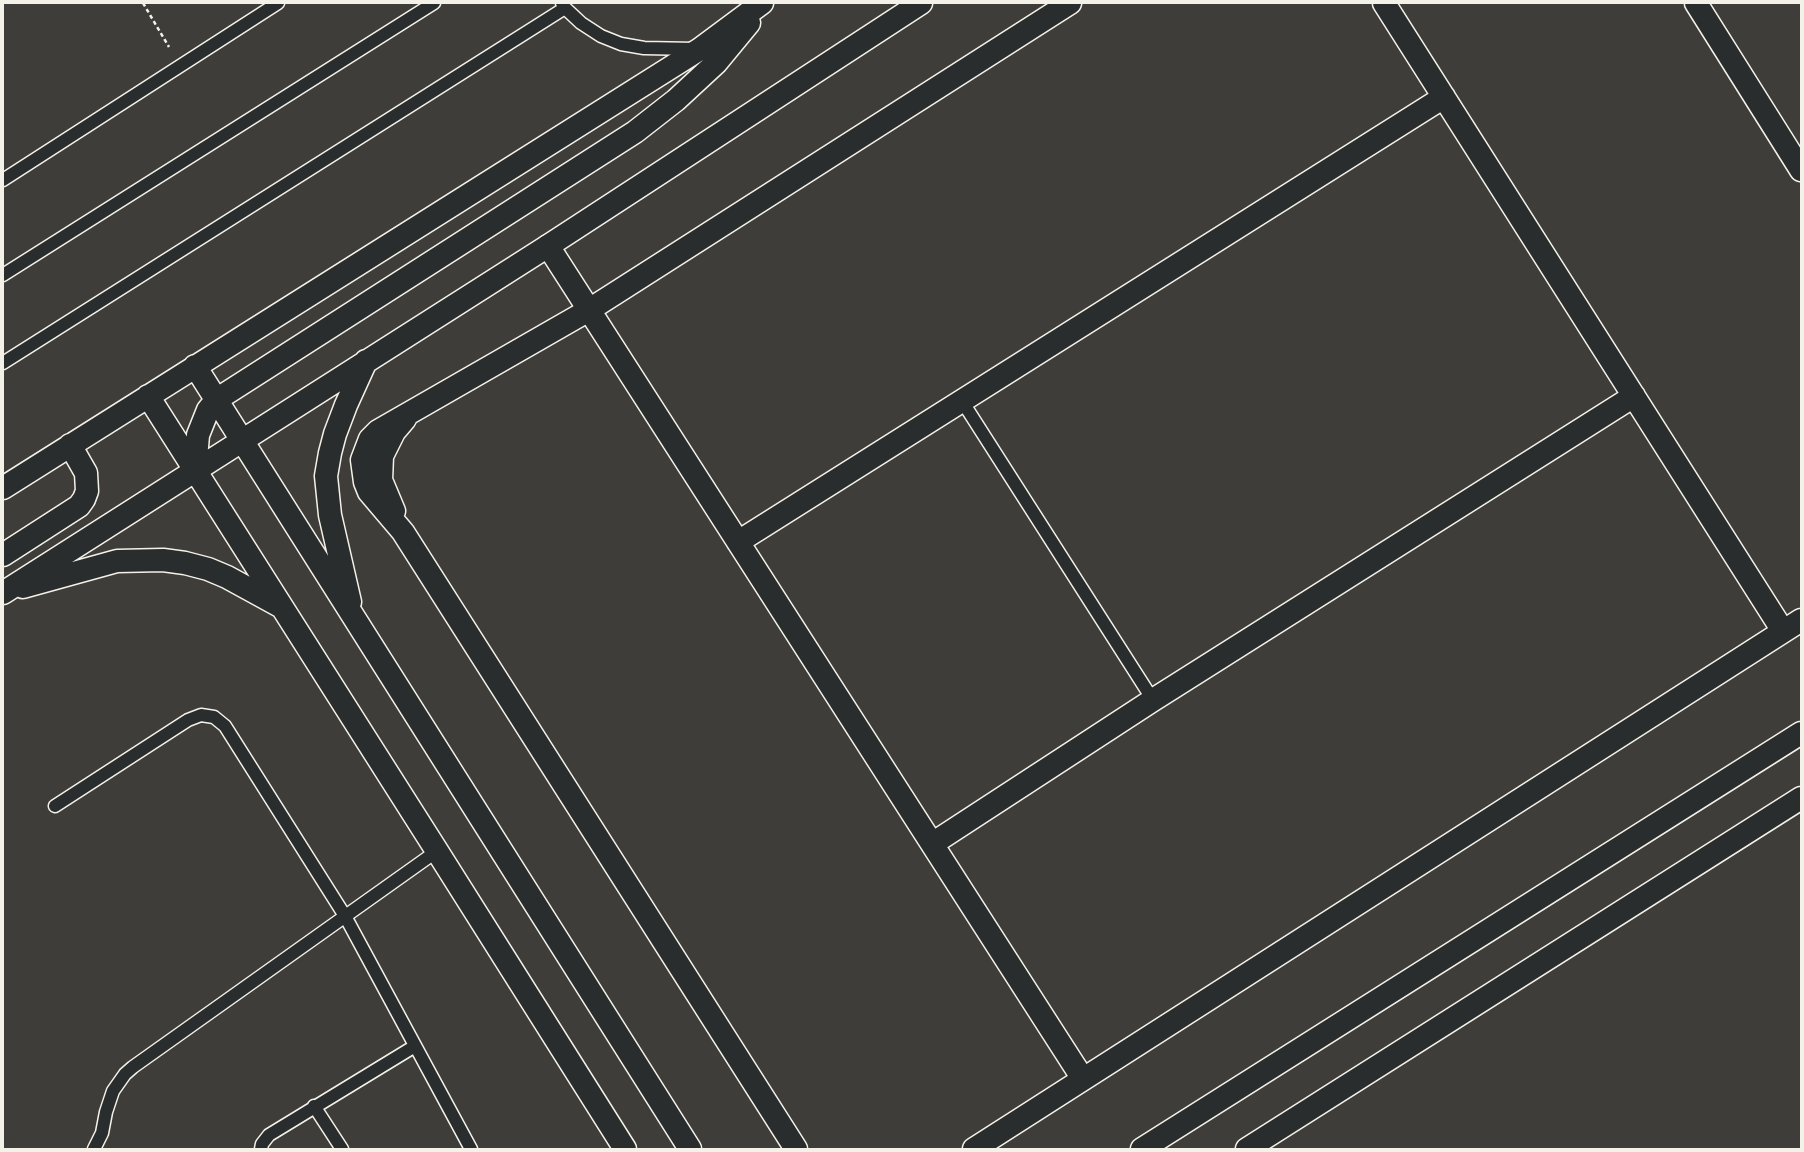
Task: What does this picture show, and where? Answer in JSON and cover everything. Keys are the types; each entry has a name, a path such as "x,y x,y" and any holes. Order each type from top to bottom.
{"street":[{"path":"3,488 700,49 764,3"},
{"path":"195,470 198,435 208,410 216,400 635,132 676,100 716,63 764,3"},
{"path":"4,592 548,246 920,3"},
{"path":"796,1149 403,532 381,480 382,456 386,445 394,432 411,412 589,310 1070,3"},
{"path":"974,1149 1792,625 1634,396 1384,3"},
{"path":"1696,3 1801,170"},
{"path":"738,542 1444,97"},
{"path":"548,246 1083,1079"},
{"path":"354,619 330,515 326,476 335,434 346,405 366,362"},
{"path":"195,366 690,1149"},
{"path":"148,396 625,1149"},
{"path":"932,844 1152,700 1634,396"},
{"path":"3,555 79,506 84,499 87,490 86,473 70,445"},
{"path":"4,592 117,562 163,560 185,563 208,569 227,577 281,606"},
{"path":"1142,1149 1801,733"},
{"path":"1247,1149 1801,798"}],"lane":[{"path":"3,180 278,3"},
{"path":"3,275 434,3"},
{"path":"4,361 564,6 588,28 601,36 621,44 644,48 700,49"},
{"path":"962,401 1152,700"},
{"path":"55,806 188,720 201,715 214,717 225,726 345,916 470,1149"},
{"path":"98,1147 107,1106 113,1091 122,1078 133,1067 437,851"},
{"path":"261,1149 262,1144 269,1135 314,1106 415,1046"},
{"path":"314,1106 342,1149"}],"path":[{"path":"143,3 180,66"}]}
